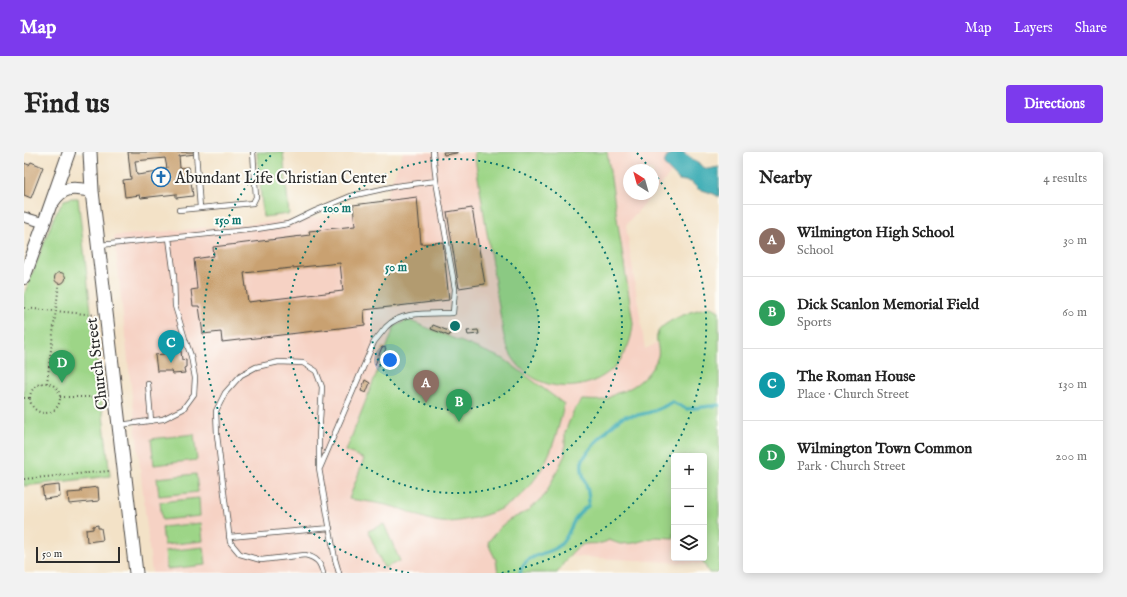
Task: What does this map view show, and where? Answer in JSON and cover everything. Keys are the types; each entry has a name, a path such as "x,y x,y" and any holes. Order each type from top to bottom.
{"main road":[{"name":"Church Street","path":"90,152 92,192 136,573"}],"street":[{"path":"24,278 68,152"},
{"path":"51,204 61,192 68,189 77,188 92,192"},
{"path":"24,217 44,223"}],"lane":[{"path":"196,152 200,208"},
{"path":"179,210 250,204 255,202 256,197 252,152"},
{"path":"319,470 374,342 387,326 396,320 413,314 453,314 455,289 436,181 433,152"},
{"path":"99,245 257,229 288,224 315,210 351,196 396,186 436,181"},
{"path":"120,425 163,419 183,409 194,394 196,378 176,306 169,238"},
{"path":"323,573 320,563 311,556 305,555 261,560 240,554 230,542 217,435 216,411 225,393 241,375 256,367 279,362 303,363 316,371 322,387 319,470 339,573"},
{"path":"148,384 151,421"},
{"path":"229,537 330,528"}],"path":[{"path":"47,383 59,284"},
{"path":"24,308 97,315"},
{"path":"47,383 55,387 59,392 60,398 56,408 51,412 45,413 38,411 32,406 30,398 32,390 36,386 47,383"},
{"path":"60,398 106,397"},
{"path":"24,398 30,398"},
{"path":"24,479 109,471"}],"shaded area":[{"path":"403,152 689,152 659,187 659,164 623,164 623,200 648,200 626,225 645,349 719,312 719,565 530,554 532,573 152,573 114,236 380,212"}],"green space":[{"path":"257,152 283,152 289,214 263,217"},
{"path":"474,152 607,152 633,323 627,349 613,369 593,381 571,386 549,384 529,375 512,357 503,332"},
{"path":"78,198 110,476 24,486 24,295 54,217 64,200"},
{"path":"712,307 719,311 719,573 709,573 703,561 707,561 707,453 671,453 671,538 656,537 634,543 620,544 609,540 606,542 581,545 566,560 557,573 498,573 496,560 488,542 500,527 509,520 526,512 545,495 565,455 565,433 574,410 582,400 605,399 627,390 638,383 650,371 658,356 658,332 667,323 674,319"},
{"path":"408,320 504,359 564,404 553,443 546,461 537,477 525,491 511,503 494,512 466,520 441,522 389,506 349,499 364,459 346,451 395,326"},
{"path":"194,434 197,460 154,465 151,439"},
{"path":"196,474 198,492 159,496 157,478"},
{"path":"199,498 200,516 162,520 160,502"},
{"path":"201,523 203,541 164,545 162,527"},
{"path":"384,524 400,561 384,568 368,531"},
{"path":"204,547 206,565 167,569 165,551"}],"water":[{"path":"673,152 683,152 708,169 719,167 719,197 698,189 691,182 679,180 664,165 667,157"}],"building":[{"name":"Abundant Life Christian Center","path":"128,152 195,152 195,154 179,156 180,168 189,167 193,196 176,198 176,194 141,198 140,195 125,197 123,180 131,179","holes":["165,158 167,168 159,169 159,172 137,175 135,161"]},
{"path":"443,152 457,152 457,153 444,155"},
{"path":"31,162 43,167 31,198 24,195 24,163 29,165"},
{"path":"417,197 421,244 443,242 449,300 364,310 365,325 222,342 221,332 203,334 199,306 193,306 191,290 197,289 194,259 214,256 213,247 310,235 309,231 355,226 353,205","holes":["340,263 343,291 248,302 244,273"]},
{"path":"472,208 485,284 459,288 447,212"},
{"path":"60,272 64,274 66,278 64,282 60,284 56,282 54,278 56,274"},
{"path":"433,325 451,332 449,336 431,329"},
{"path":"478,330 479,334 468,335 467,331"},
{"path":"382,347 386,348 379,366 375,365"},
{"path":"173,350 173,352 181,351 182,360 186,359 186,367 184,368 185,373 173,374 172,371 157,371 155,355 164,354 164,351"},
{"path":"365,380 370,383 366,393 361,391"},
{"path":"59,485 60,497 44,499 42,487"},
{"path":"98,487 99,501 69,504 68,493 81,492 81,489"},
{"path":"98,525 98,528 101,528 103,540 87,542 86,530 93,529 93,526"}],"waterway":[{"path":"520,573 522,567 531,558 559,546 563,542 578,515 588,506 589,500 582,472 582,462 594,445 619,419 625,416 651,412 672,402 687,409 719,405"}],"place":[{"name":"Abundant Life Christian Center","path":"161,177"},
{"name":"The Roman House","path":"171,363"},
{"name":"Wilmington Town Common","path":"62,383"},
{"name":"Wilmington High School","path":"426,403"},
{"name":"Dick Scanlon Memorial Field","path":"459,422"}]}
